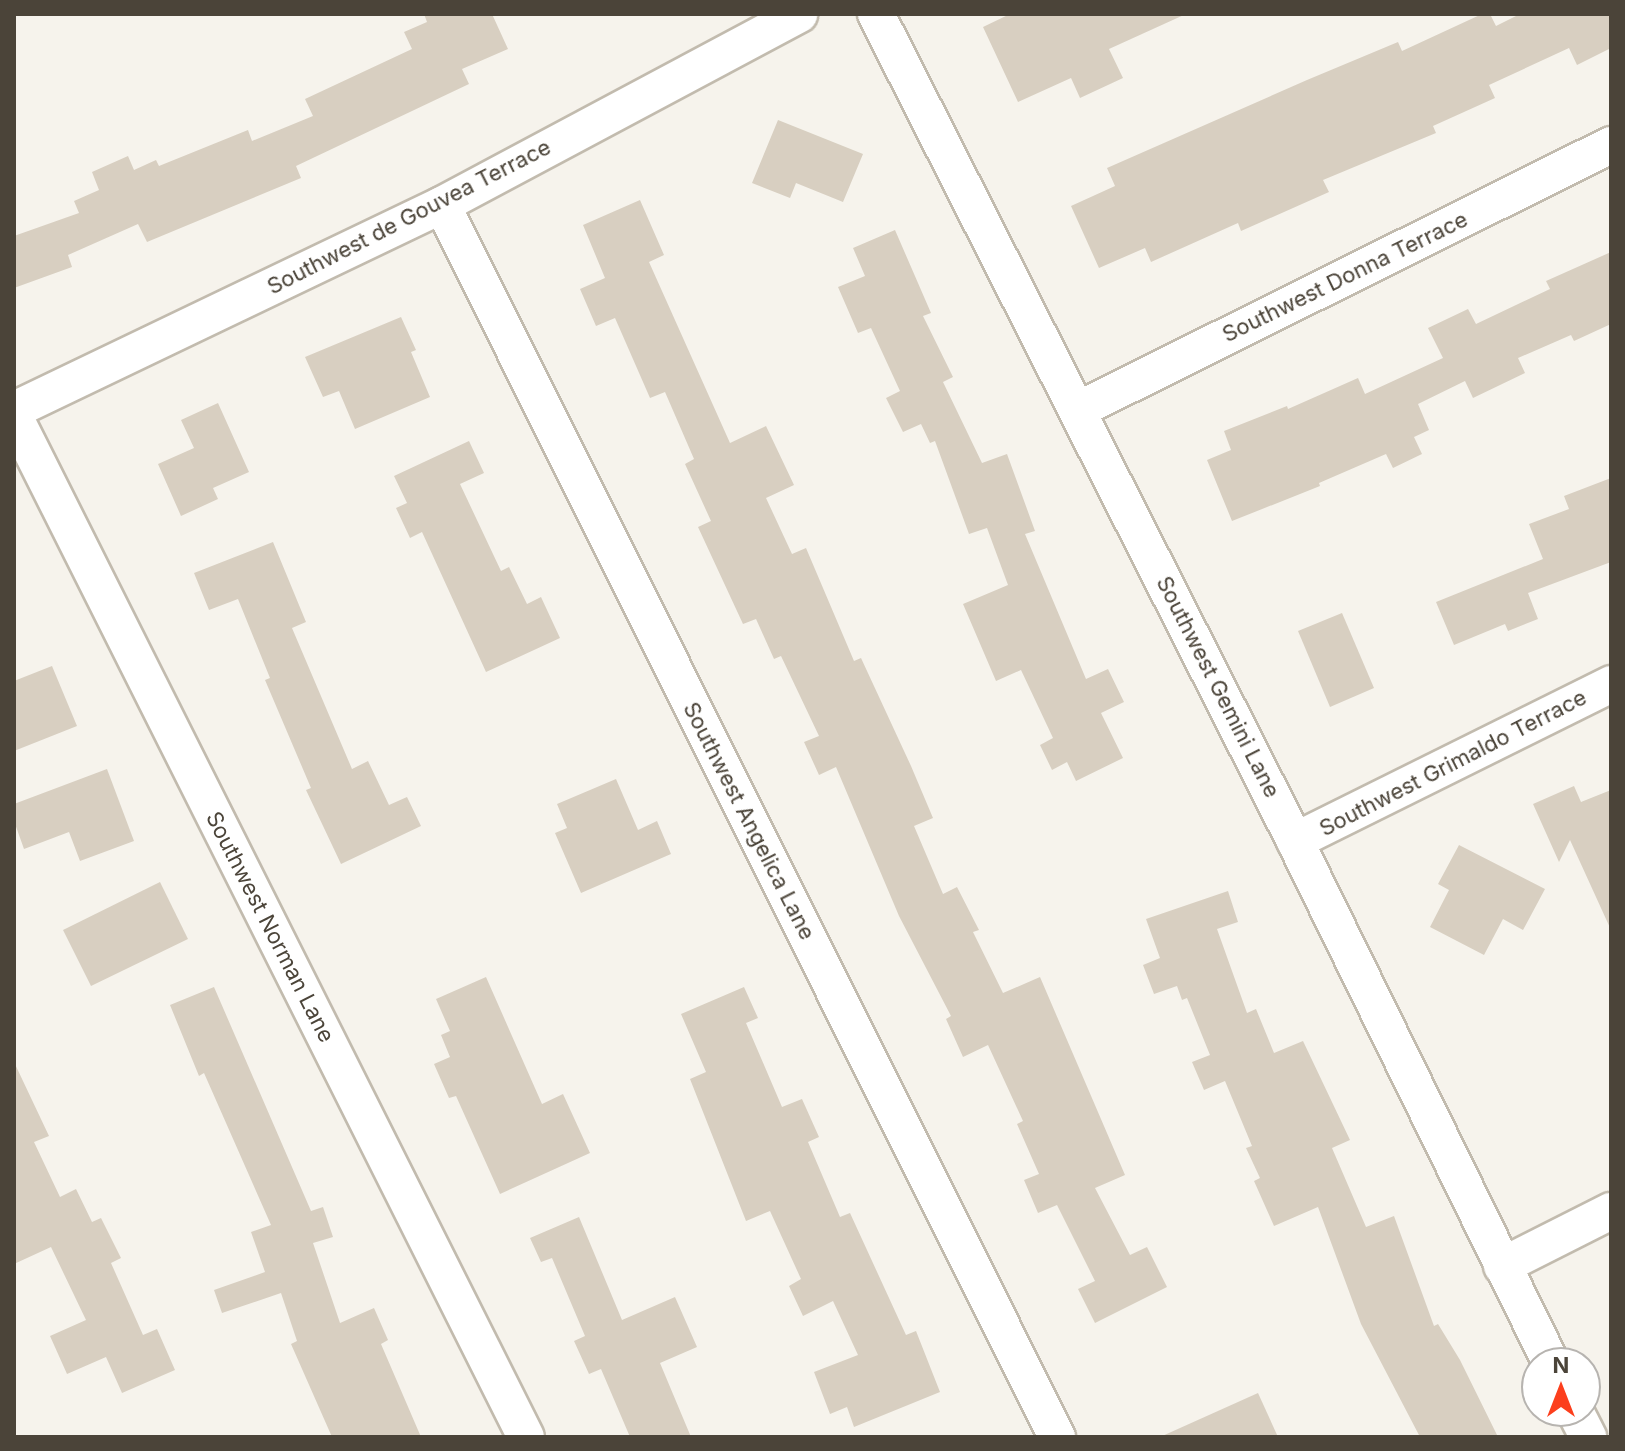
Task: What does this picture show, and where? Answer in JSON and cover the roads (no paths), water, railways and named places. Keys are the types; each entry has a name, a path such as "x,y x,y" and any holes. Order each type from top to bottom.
{"street":[{"name":"Southwest de Gouvea Terrace","path":"14,413 442,205 799,14"},
{"name":"Southwest Gemini Lane","path":"876,14 1295,841 1543,1347"},
{"name":"Southwest Donna Terrace","path":"1078,410 1611,145"},
{"name":"Southwest Angelica Lane","path":"442,205 1057,1437"},
{"name":"Southwest Norman Lane","path":"14,413 526,1437"},
{"name":"Southwest Grimaldo Terrace","path":"1295,841 1611,684"},
{"path":"1502,1266 1611,1211"}]}
